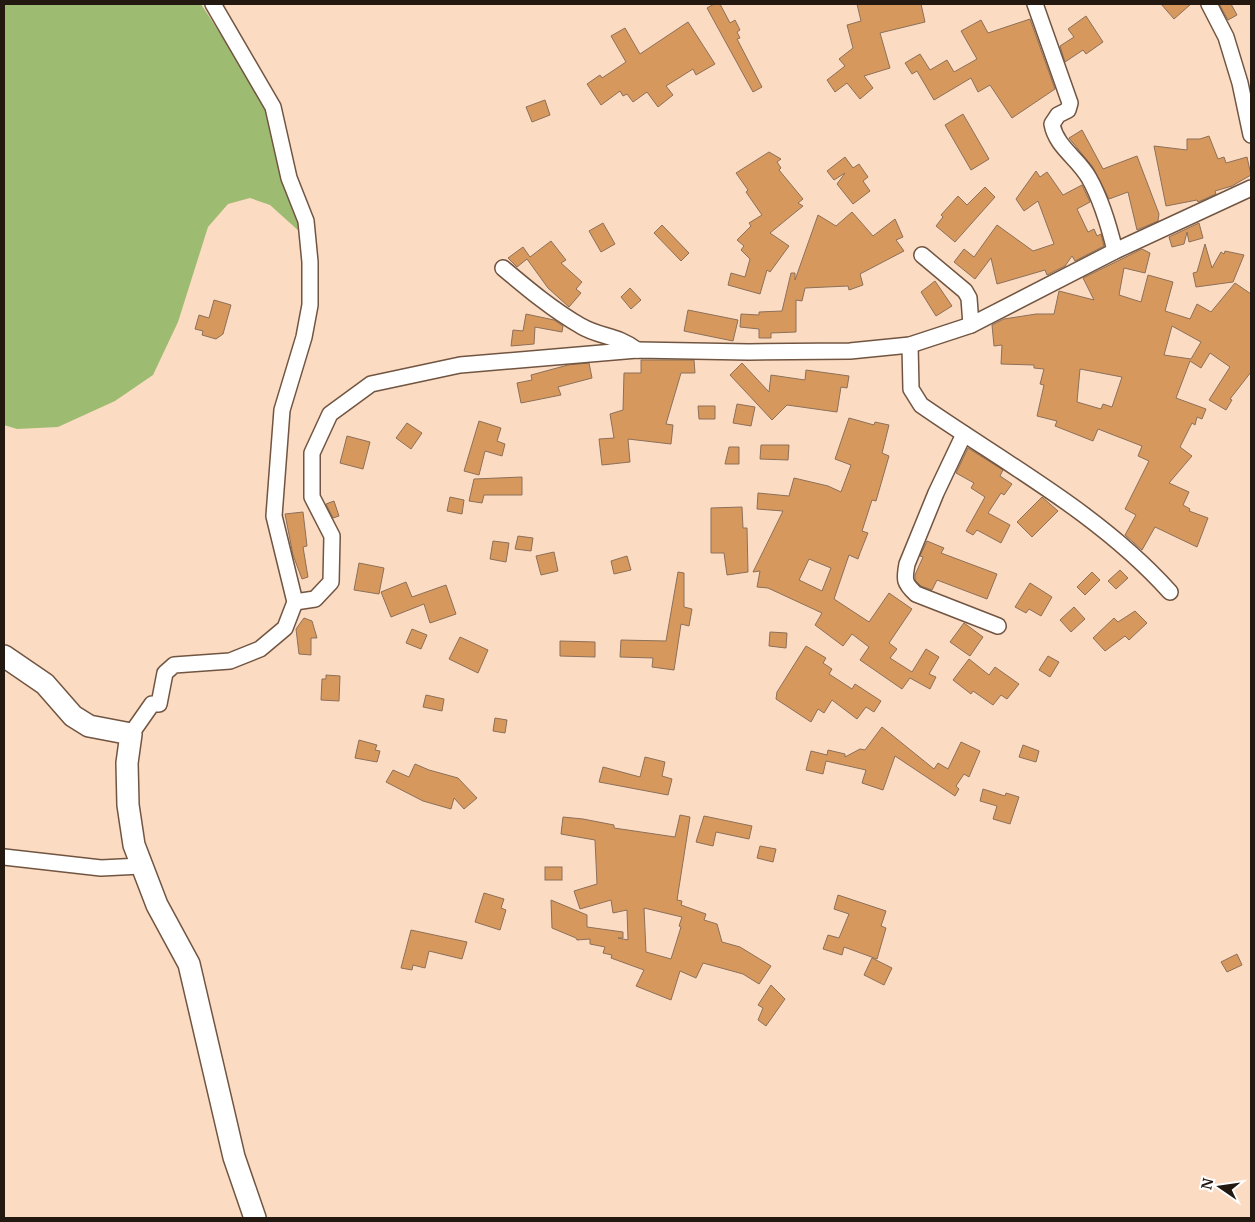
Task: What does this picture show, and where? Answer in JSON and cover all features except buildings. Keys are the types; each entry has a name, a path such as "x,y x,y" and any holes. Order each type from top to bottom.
{"street":[{"path":"213,4 273,107 289,178 306,221 310,262 310,305 304,337 282,410 274,516 295,602 285,628 260,649 230,661 174,665 165,673 159,704 152,704 131,734 127,763 128,805 134,845 141,866 157,905 189,964 234,1157 255,1218"},
{"path":"1035,4 1070,103 1068,110 1058,115 1052,124 1054,134 1088,176 1106,213 1115,251"},
{"path":"1210,4 1226,37 1240,83 1251,135"},
{"path":"295,602 316,599 331,582 332,536 312,498 312,453 330,414 371,384 460,365 637,350 850,351 910,345 971,325 1115,251 1251,188"},
{"path":"922,255 965,291 968,298 971,325"},
{"path":"503,268 536,296 582,327 625,340 637,350"},
{"path":"910,345 911,389 920,404 1058,494 1150,569 1170,592"},
{"path":"964,434 936,493 907,564 905,577 907,586 916,594 998,626"},
{"path":"4,656 45,684 73,716 89,726 131,734"},
{"path":"4,857 101,868 141,866"}],"green space":[{"path":"4,4 201,4 266,104 302,224 300,232 270,205 250,198 228,204 208,227 178,322 153,375 115,401 58,427 17,429 4,425"}]}
